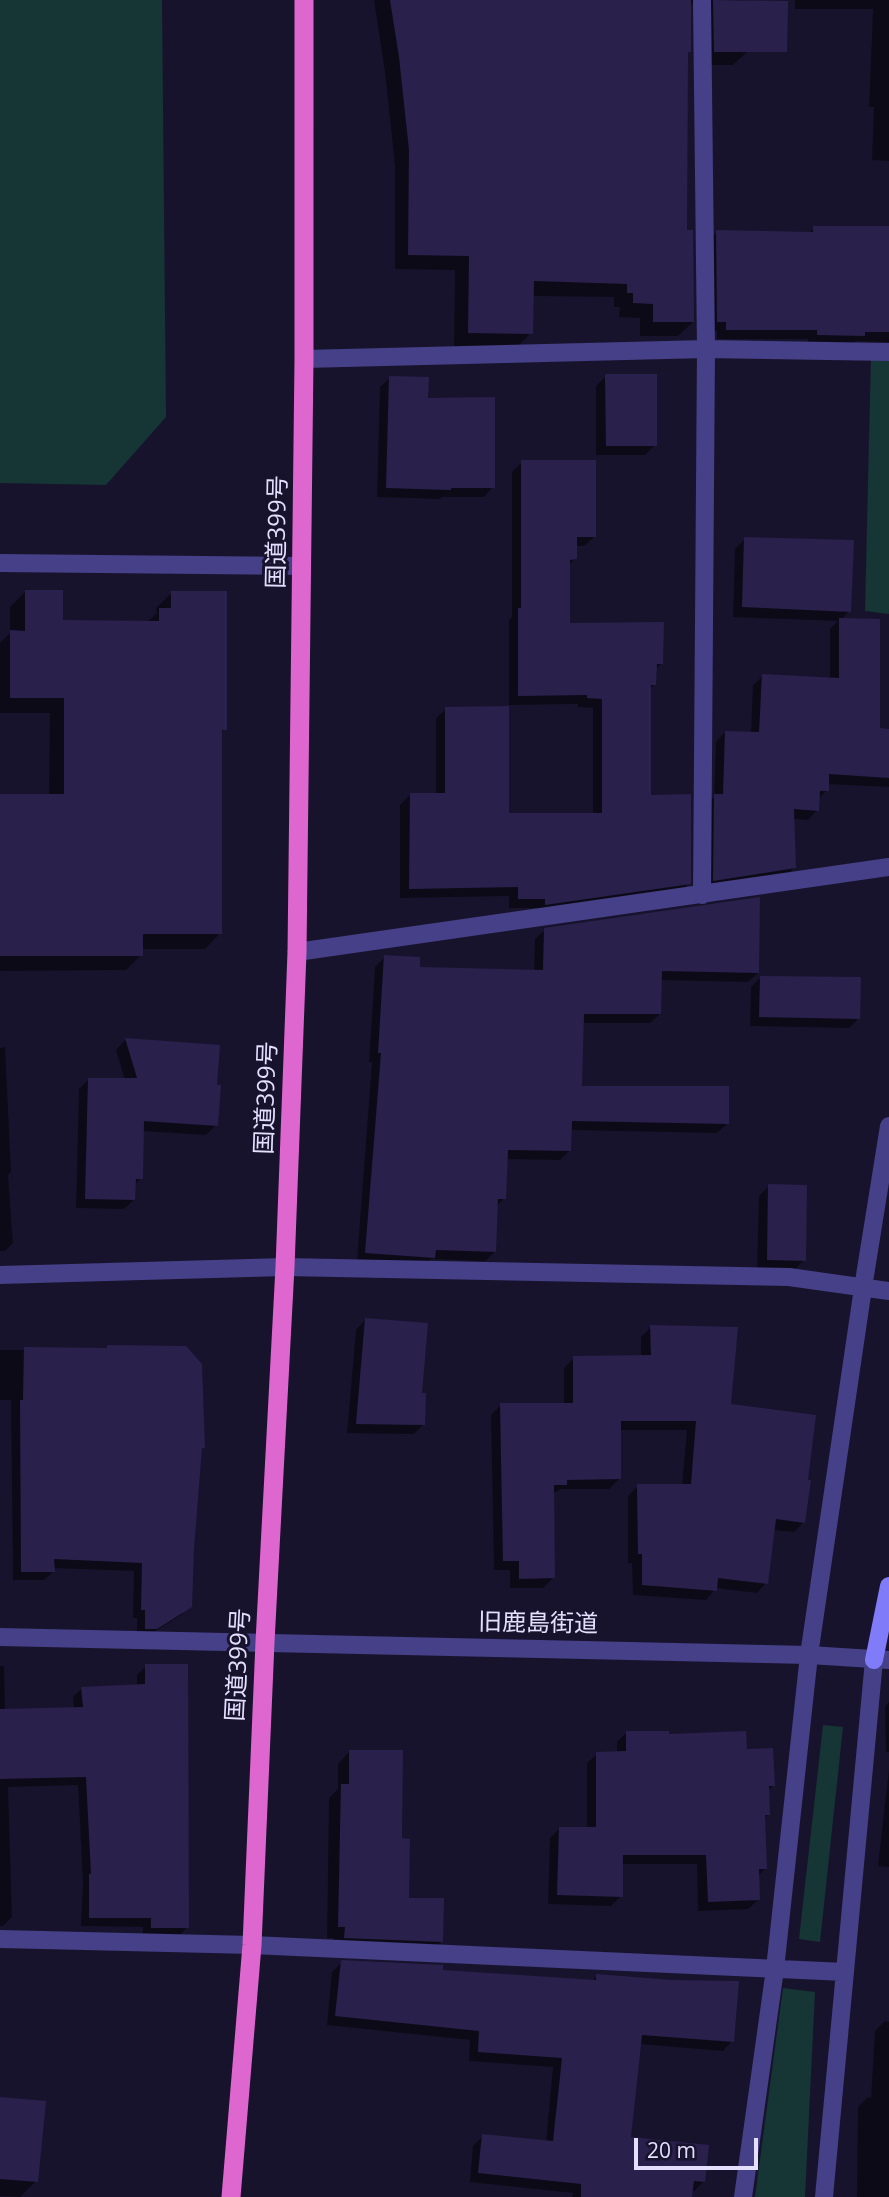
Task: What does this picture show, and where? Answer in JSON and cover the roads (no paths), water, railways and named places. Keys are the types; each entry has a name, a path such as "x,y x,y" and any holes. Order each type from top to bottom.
{"highway":[{"name":"国道399号","path":"231,2197 252,1945 285,1267 297,952 304,359 304,0"}],"main road":[{"path":"881,1660 889,1586"}],"street":[{"path":"702,0 706,349 702,895"},
{"path":"304,359 706,349 889,352"},
{"path":"0,564 302,566"},
{"path":"297,952 889,867"},
{"path":"743,2197 775,1969 809,1655 889,1125"},
{"path":"0,1275 285,1267 789,1277 889,1291"},
{"name":"旧鹿島街道","path":"0,1637 809,1655 881,1660"},
{"path":"824,2197 845,1972 881,1660"},
{"path":"0,1940 252,1945 845,1972"}]}
